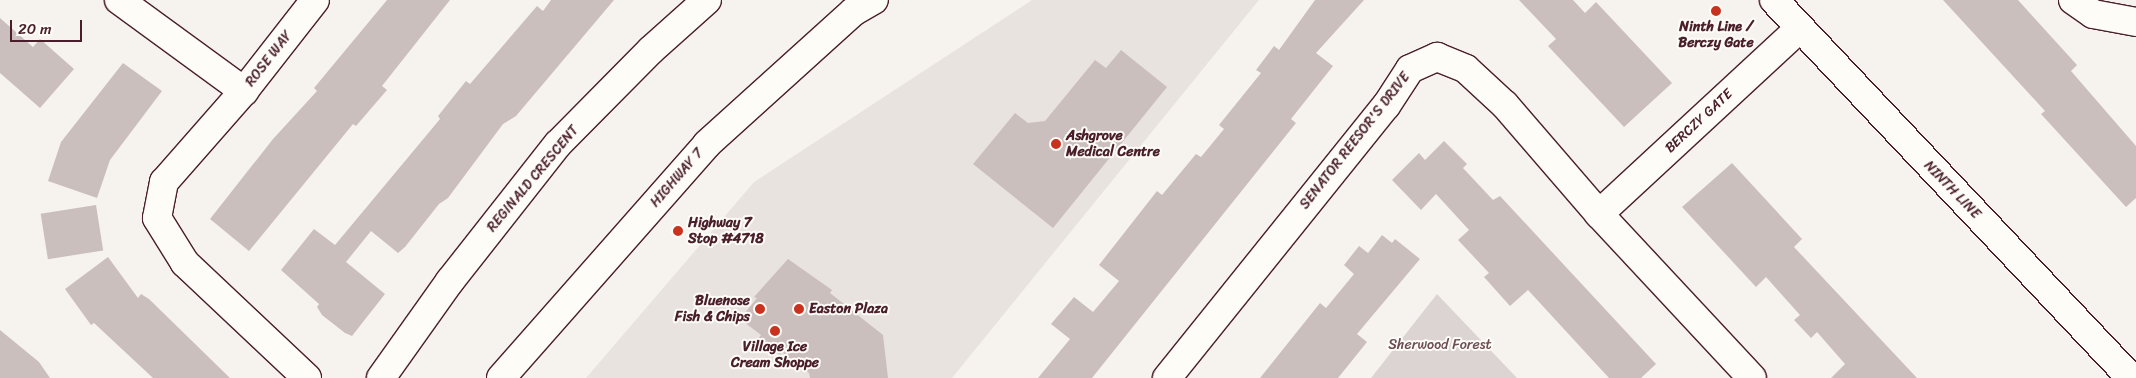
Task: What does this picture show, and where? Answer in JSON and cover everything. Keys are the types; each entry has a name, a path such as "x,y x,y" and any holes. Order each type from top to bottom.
{"street":[{"name":"ROSE WAY","path":"119,0 244,91 315,0"},
{"name":"REGINALD CRESCENT","path":"381,378 450,281 558,144 651,50 708,0"},
{"name":"HIGHWAY 7","path":"501,378 706,144 853,12 874,0"},
{"name":"NINTH LINE","path":"1774,0 1799,29 2132,378"},
{"path":"2073,0 2093,14 2136,22"},
{"name":"BERCZY GATE","path":"1599,214 1799,29"},
{"name":"SENATOR REESOR'S DRIVE","path":"1167,378 1386,106 1410,70 1423,62 1437,57 1466,69 1505,105 1599,214 1752,378"},
{"path":"244,91 164,182 157,218 185,263 307,378"}],"shaded area":[{"path":"1032,0 1259,0 952,378 586,378 754,182"}],"green space":[{"name":"Sherwood Forest","path":"1437,294 1517,378 1371,378"}],"building":[{"path":"387,0 450,0 382,86 387,90 356,126 353,124 249,251 210,219 273,139 317,91 314,88"},
{"path":"551,0 614,0 516,116 503,124 448,198 439,204 405,247 398,253 371,231 346,262 385,294 352,336 345,333 322,315 317,307 319,304 281,270 314,229 335,245 440,119 438,116 466,81 470,84 537,6 543,11"},
{"path":"1315,0 1364,0 1316,53 1333,66 1291,119 1296,123 1092,378 1038,378 1070,339 1051,324 1074,297 1093,312 1119,281 1099,265 1157,191 1162,195 1196,154 1201,157 1224,129 1219,125 1261,73 1256,70 1274,46 1279,50"},
{"path":"1519,0 1573,0 1585,13 1596,2 1672,83 1624,127 1548,46 1556,39"},
{"path":"1943,0 2018,0 2077,65 2071,71 2136,146 2136,198 2126,207 2041,114 2045,111"},
{"path":"0,18 33,47 40,39 74,69 40,108 0,73"},
{"name":"Ashgrove Medical Centre","path":"1121,50 1167,87 1053,228 973,164 1015,113 1028,123 1045,121 1095,60 1106,68"},
{"path":"123,63 162,91 110,160 97,198 48,181 61,142"},
{"path":"1444,141 1467,164 1463,168 1493,200 1500,196 1656,364 1641,378 1609,378 1528,290 1510,306 1484,277 1489,273 1458,240 1469,230 1436,194 1421,210 1392,180 1419,153 1425,160"},
{"path":"1732,163 1802,239 1794,247 1917,378 1831,378 1845,364 1817,332 1811,338 1794,320 1800,315 1766,277 1756,287 1682,207"},
{"path":"96,205 103,250 48,259 41,214"},
{"path":"1382,235 1392,243 1395,239 1420,259 1357,334 1367,342 1338,378 1260,378 1320,303 1326,308 1354,274 1344,265 1359,246 1368,253"},
{"path":"108,257 138,298 141,294 149,299 230,378 153,378 94,323 91,325 65,289"},
{"name":"Easton Plaza","path":"788,259 832,290 830,293 883,335 888,378 810,378 809,373 782,352 780,355 758,339 761,335 740,319 757,298 754,297"},
{"path":"0,330 39,362 50,378 0,378"}],"place":[{"name":"Ninth Line / Berczy Gate","path":"1716,11"},
{"name":"Ashgrove Medical Centre","path":"1056,144"},
{"name":"Highway 7 Stop #4718","path":"678,231"},
{"name":"Bluenose Fish & Chips","path":"760,309"},
{"name":"Easton Plaza","path":"799,309"},
{"name":"Village Ice Cream Shoppe","path":"775,331"}]}
